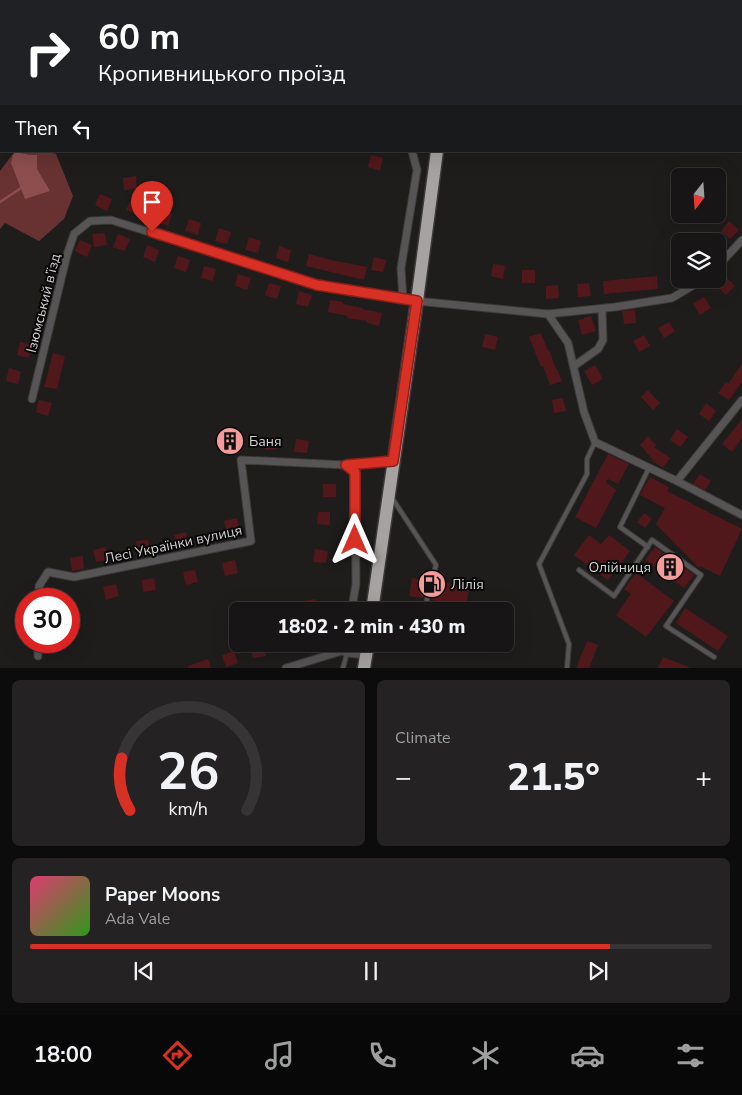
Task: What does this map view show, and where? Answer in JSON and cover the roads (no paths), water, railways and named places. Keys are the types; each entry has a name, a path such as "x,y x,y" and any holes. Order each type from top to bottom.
{"highway":[{"path":"373,602 438,152"}],"street":[{"path":"412,152 417,170 401,268 403,299 548,314 615,308 672,298 689,288"},
{"name":"Ізюмський в’їзд","path":"32,399 69,248 74,234 90,221 111,220 317,285 403,299"},
{"path":"726,257 742,240"},
{"path":"574,366 598,349 603,340 602,309"},
{"path":"548,314 568,343 584,412 595,442 677,481 742,515"},
{"path":"677,481 742,400"},
{"name":"Лесі Українки вулиця","path":"39,588 48,572 74,577 251,541 241,460 346,465"},
{"path":"346,465 393,461"},
{"path":"346,465 355,472 356,584 352,602"},
{"path":"286,668 335,652"}],"lane":[{"path":"567,668 569,644 539,564 587,474 587,459 595,442"},
{"path":"648,547 620,527 649,468"},
{"path":"389,494 436,565 426,602"},
{"path":"579,570 614,596 652,540 701,575 666,626 714,657"},
{"path":"344,652 344,668"}],"waterway":[{"path":"0,202 21,188"}],"place":[{"name":"Баня","path":"230,441"},
{"name":"Олійниця","path":"670,567"},
{"name":"Лілія","path":"432,584"}]}
